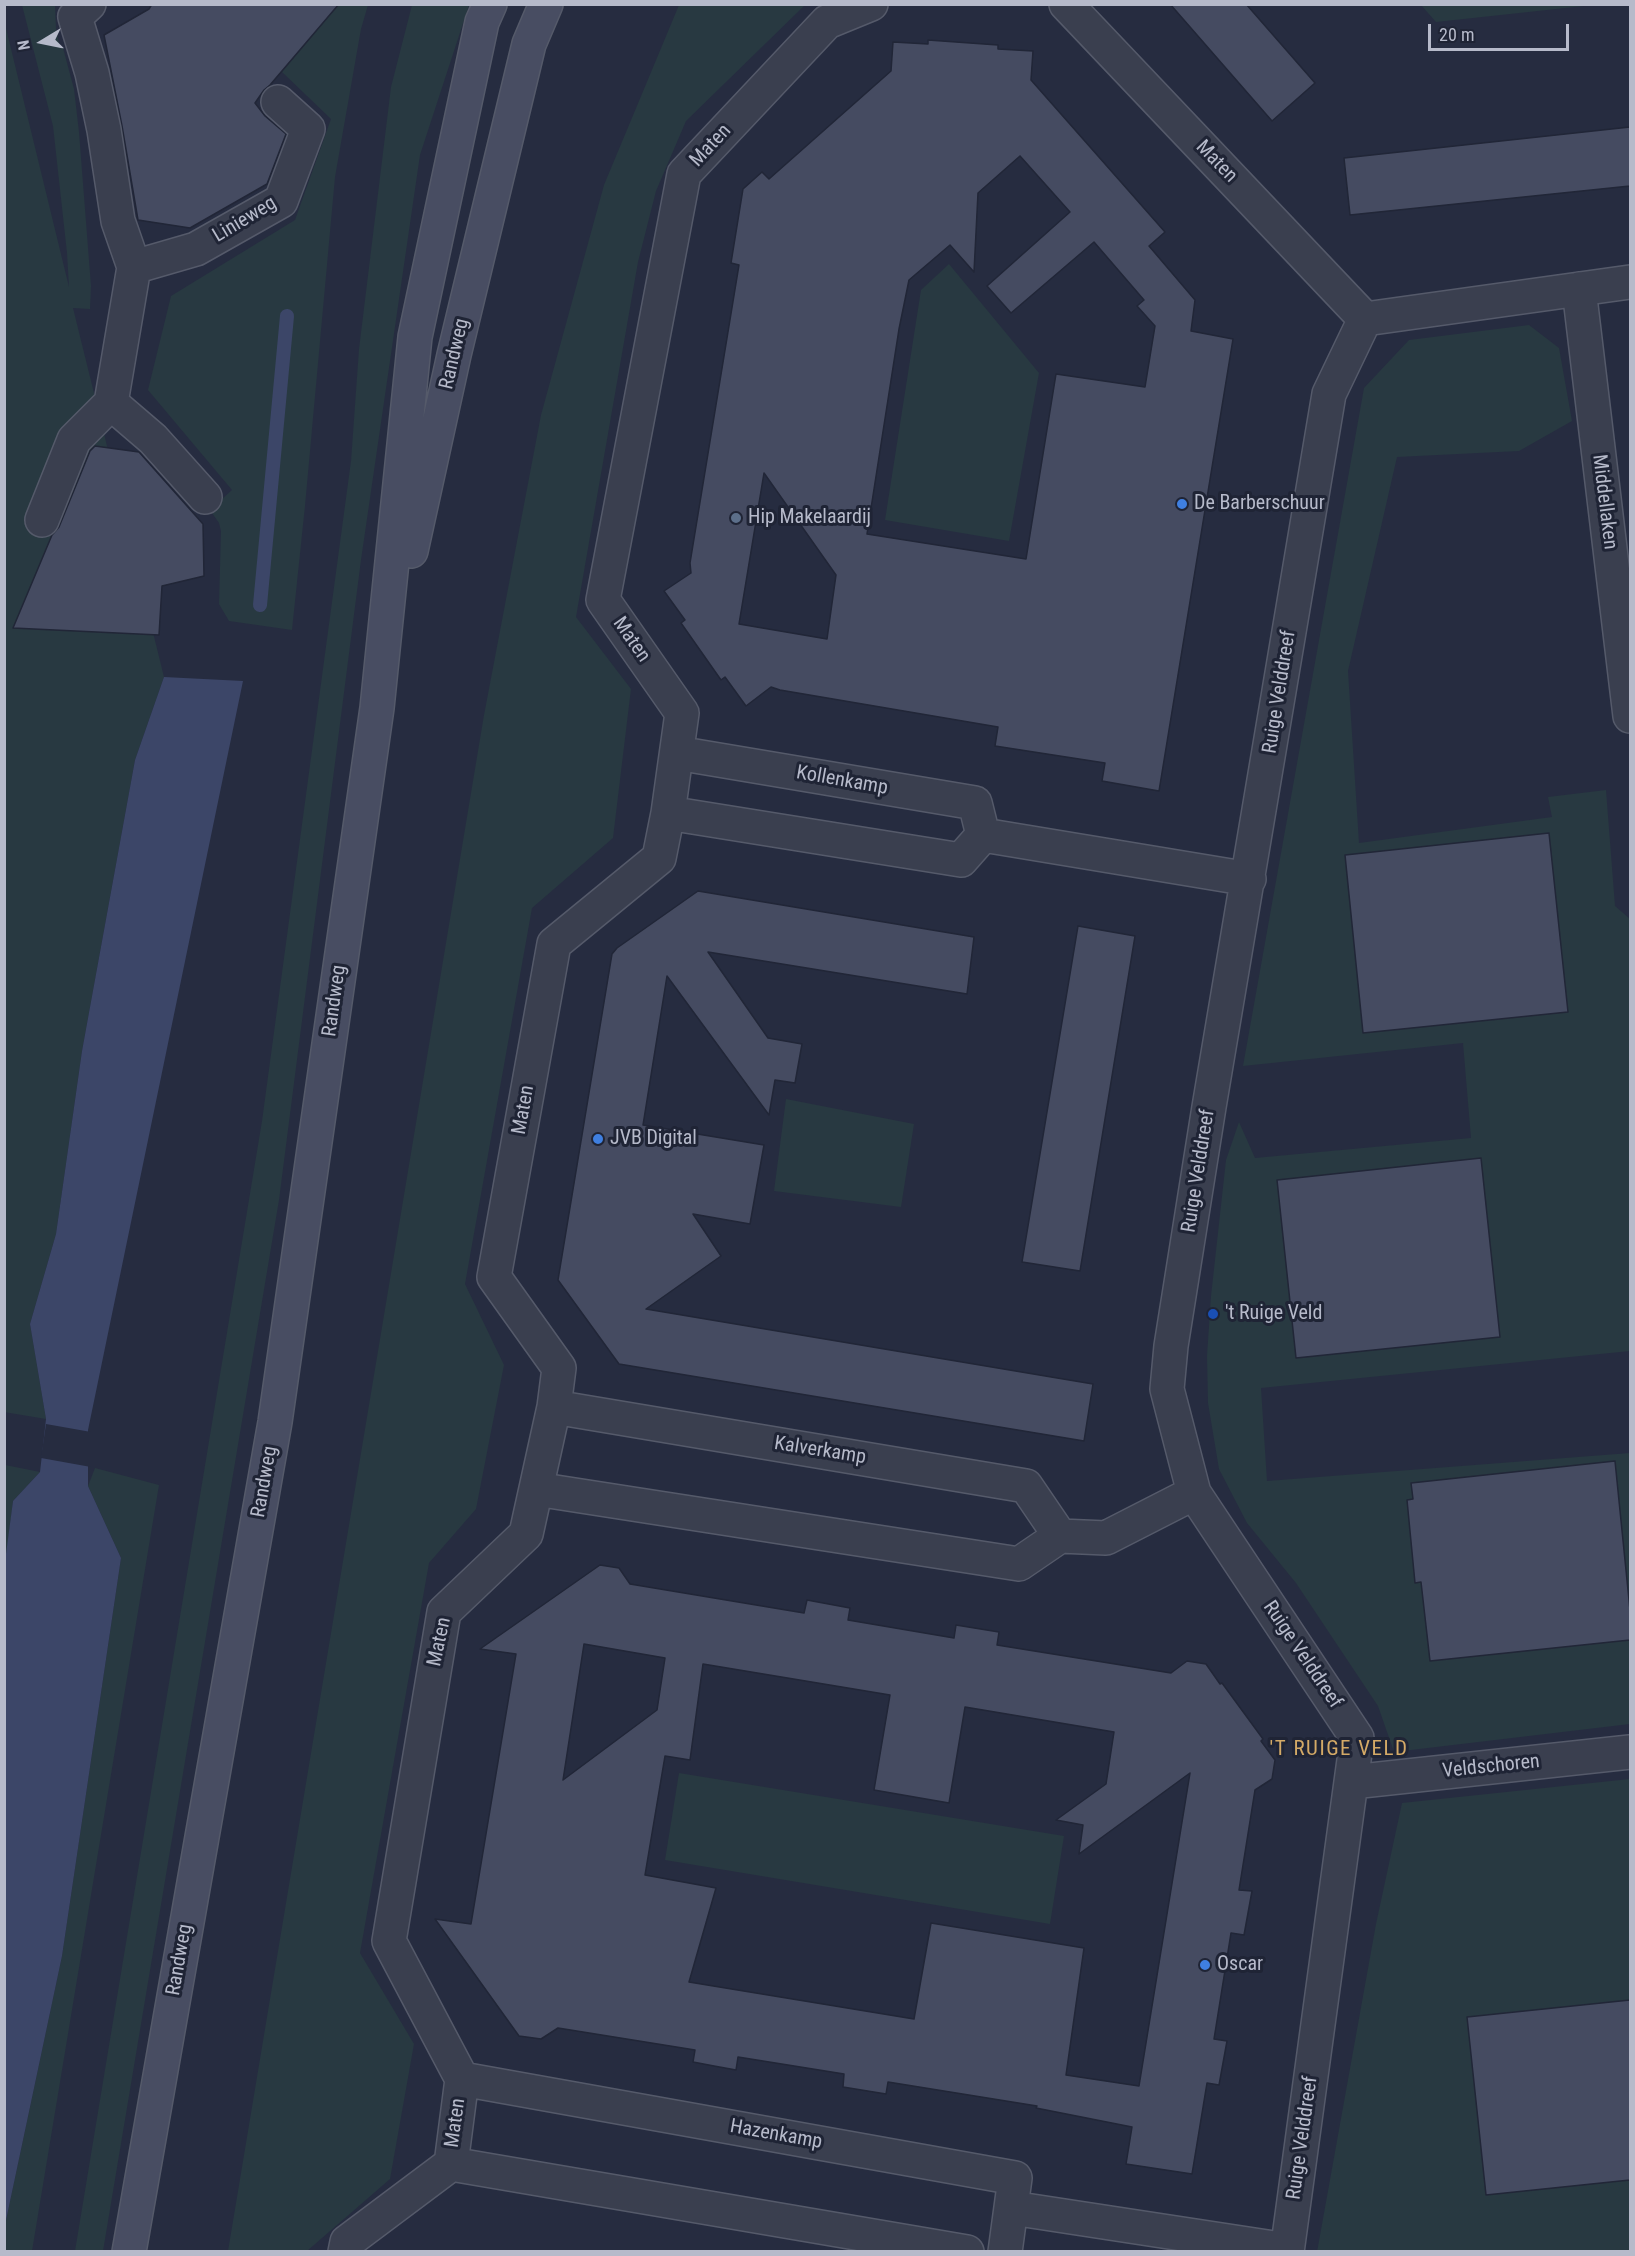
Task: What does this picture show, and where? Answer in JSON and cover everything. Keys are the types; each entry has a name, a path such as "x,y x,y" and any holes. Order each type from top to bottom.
{"main road":[{"name":"Randweg","path":"129,2252 275,1422 377,708 415,337 482,22 490,4"},
{"name":"Randweg","path":"377,708 454,355 529,44 546,4"}],"street":[{"path":"42,520 74,440 111,403 134,267 118,221 104,130 92,73 75,17 88,4"},
{"name":"Maten","path":"345,2252 347,2242 450,2164 462,2079 389,1941 444,1612 526,1534 554,1407 559,1368 494,1277 554,944 659,858 668,813 682,713 603,600 684,174 827,22 871,4"},
{"name":"Maten","path":"1066,4 1365,319"},
{"name":"Linieweg","path":"134,267 196,249 281,201 308,129 278,102"},
{"path":"1365,319 1630,282"},
{"name":"Middellaken","path":"1579,289 1630,716"},
{"name":"Ruige Velddreef","path":"1012,2208 1287,2251 1357,1738 1194,1493 1167,1389 1171,1346 1329,394 1365,319"},
{"path":"111,403 153,439 205,497"},
{"name":"Kollenkamp","path":"677,753 975,803 983,835"},
{"path":"668,813 961,860 983,835 1249,879"},
{"name":"Kalverkamp","path":"554,1407 1026,1485 1060,1536"},
{"path":"536,1489 1019,1564 1060,1536 1106,1538 1194,1493"},
{"name":"Veldschoren","path":"1352,1782 1630,1752"},
{"name":"Hazenkamp","path":"462,2079 1016,2178 1005,2252"},
{"path":"450,2164 967,2252"}],"shaded area":[{"path":"22,5 55,5 56,29 60,47 63,48 74,89 91,286 90,309 73,308 164,677 135,760 82,1051 56,1234 30,1324 46,1419 4,1412 4,20 69,287 53,126"},
{"path":"328,5 368,5 361,29 335,177 292,630 229,621 219,604 221,531 219,523 210,510 232,490 148,390 171,296 295,220 331,119 282,72 334,10"},
{"path":"412,5 469,5 420,155 361,560 279,1200 103,2251 75,2251 262,1121 351,461 359,349 391,87"},
{"path":"679,5 805,5 686,121 656,191 638,262 576,617 631,689 613,838 532,908 465,1284 504,1365 476,1509 429,1563 360,1953 414,2044 390,2179 307,2251 228,2251 484,715 541,415 604,185"},
{"path":"1421,5 1593,5 1436,22"},
{"path":"949,264 1039,373 1009,541 885,520 921,290"},
{"path":"1529,325 1559,348 1572,421 1519,451 1397,457 1348,671 1359,843 1552,817 1548,797 1606,790 1615,906 1630,919 1630,1351 1261,1388 1267,1481 1630,1453 1630,1724 1394,1752 1378,1706 1296,1583 1247,1523 1219,1469 1208,1403 1207,1356 1211,1296 1226,1160 1239,1122 1255,1158 1471,1138 1463,1043 1243,1066 1364,388 1409,340"},
{"path":"786,1099 914,1124 901,1207 774,1191"},
{"path":"5,1465 40,1472 13,1501 5,1569"},
{"path":"95,1468 159,1485 32,2251 5,2252 5,2225 62,1956 121,1558 88,1486"},
{"path":"679,1773 1064,1836 1050,1924 665,1860"},
{"path":"1630,1779 1630,2251 1317,2252 1376,1924 1402,1803"}],"water":[{"path":"164,677 243,681 88,1430 88,1486 121,1558 62,1956 5,2225 4,1569 13,1501 40,1472 46,1419 30,1324 56,1234 82,1051 135,760"}],"pier":[{"path":"46,1424 91,1432 91,1467 41,1458"}],"building":[{"path":"152,4 339,4 255,103 265,116 286,134 267,184 190,228 138,220 104,35 149,9"},
{"path":"1170,4 1246,4 1315,83 1272,121"},
{"path":"928,40 998,45 998,49 1033,51 1031,80 1165,232 1149,246 1195,300 1191,331 1233,339 1159,791 1102,781 1105,763 995,746 998,727 771,687 746,706 725,677 721,680 681,623 685,620 664,591 691,573 690,563 739,265 731,263 743,189 762,172 769,179 891,71 893,42 928,44","holes":["1020,156 1070,212 987,286 1011,313 1094,242 1144,300 1137,306 1155,326 1145,387 1056,374 1026,559 867,534 899,329 909,280 950,245 974,272 978,193","764,473 836,575 827,639 739,624"]},
{"path":"1630,127 1630,186 1350,215 1344,158"},
{"path":"95,446 139,452 203,524 204,576 162,586 159,635 13,628 52,535 59,527 90,451"},
{"path":"1549,833 1568,1012 1363,1033 1345,855"},
{"path":"698,891 974,937 967,994 708,952 768,1038 802,1044 795,1083 775,1080 769,1115 667,976 643,1125 764,1145 750,1224 693,1214 721,1256 646,1309 1093,1384 1084,1441 619,1364 558,1280 612,954 617,948"},
{"path":"1078,926 1135,936 1080,1271 1022,1262"},
{"path":"1481,1158 1500,1337 1296,1358 1277,1180"},
{"path":"1615,1461 1630,1610 1630,1640 1430,1661 1421,1582 1415,1583 1407,1500 1413,1499 1411,1483"},
{"path":"600,1565 619,1568 630,1584 804,1613 807,1600 850,1608 848,1620 954,1638 956,1625 999,1632 997,1645 1171,1673 1187,1661 1206,1664 1263,1739 1261,1741 1275,1760 1272,1779 1255,1790 1239,1890 1252,1891 1244,1935 1231,1933 1214,2039 1227,2041 1219,2085 1207,2083 1192,2174 1126,2164 1132,2127 1036,2108 1037,2106 888,2082 886,2094 843,2087 844,2074 738,2057 736,2070 693,2062 695,2050 558,2028 541,2039 519,2036 435,1919 471,1924 516,1654 480,1649","holes":["584,1644 665,1658 657,1710 563,1780","703,1664 890,1695 874,1790 949,1803 965,1707 1114,1732 1106,1784 1056,1820 1083,1825 1079,1854 1190,1773 1139,2086 1066,2075 1084,1948 931,1923 914,2019 689,1982 716,1888 645,1875 665,1756 690,1760"]},
{"path":"1630,2000 1630,2180 1486,2195 1467,2017"}],"waterway":[{"path":"260,605 287,316"}],"place":[{"name":"De Barberschuur","path":"1182,504"},
{"name":"Hip Makelaardij","path":"736,518"},
{"name":"JVB Digital","path":"598,1139"},
{"name":"'t Ruige Veld","path":"1213,1314"},
{"name":"Oscar","path":"1205,1965"}],"district":[{"name":"'T RUIGE VELD","path":"1339,1750"}]}
